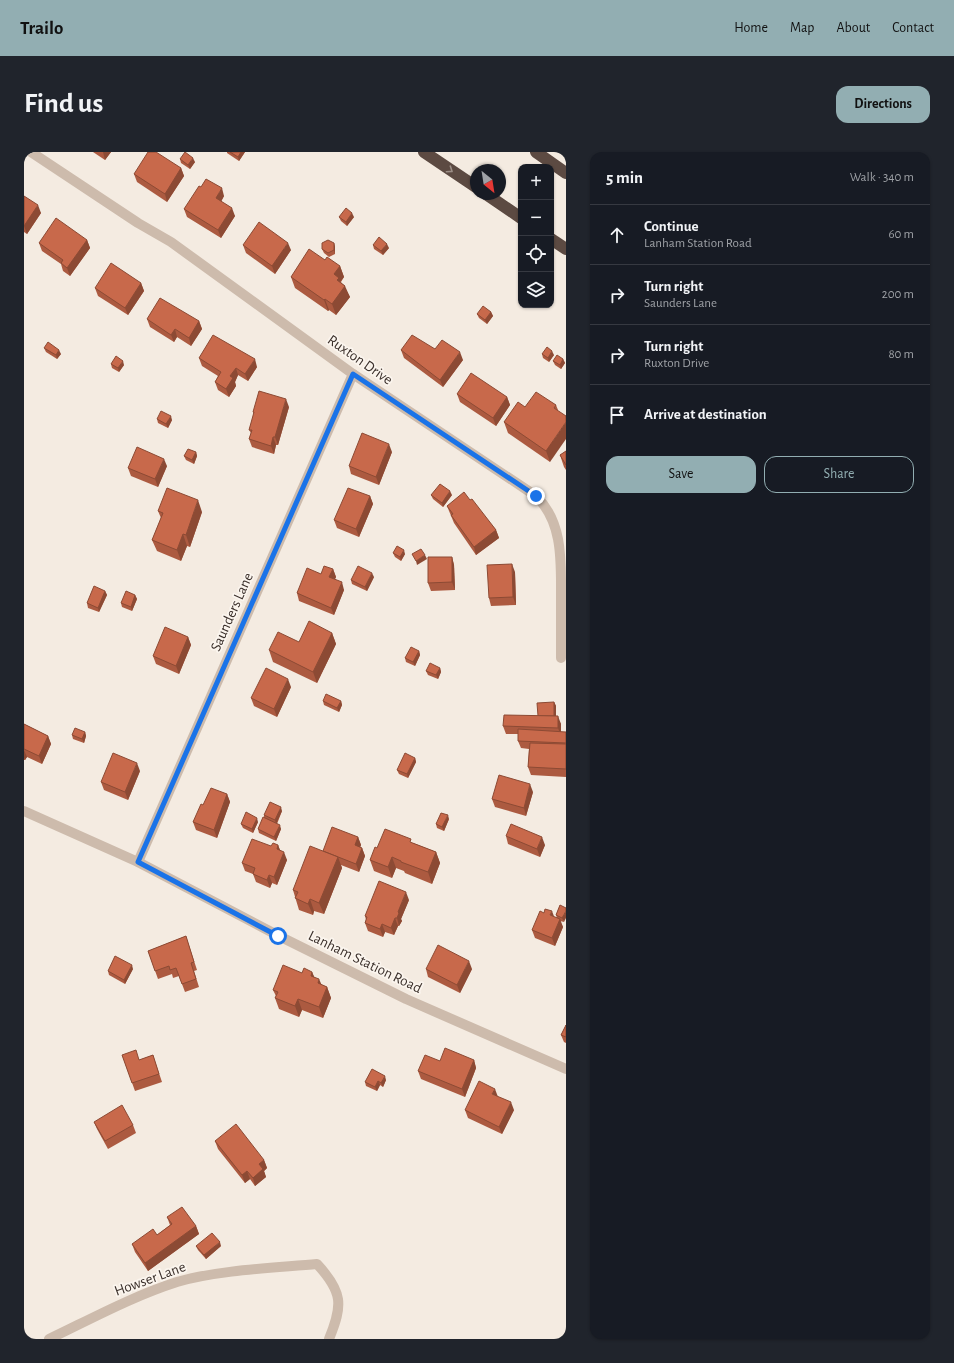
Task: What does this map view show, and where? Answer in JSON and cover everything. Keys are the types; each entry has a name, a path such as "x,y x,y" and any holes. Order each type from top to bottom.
{"highway":[{"path":"424,152 470,183"},
{"path":"536,152 566,172"},
{"path":"495,200 518,216"},
{"path":"554,241 566,249"}],"street":[{"name":"Ruxton Drive","path":"30,152 138,223 171,242 353,374 536,496 549,512 556,528 561,555 561,658"},
{"name":"Saunders Lane","path":"138,862 353,374"},
{"name":"Lanham Station Road","path":"24,811 138,862 278,936 406,999 566,1069"},
{"name":"Howser Lane","path":"49,1339 136,1298 177,1282 239,1272 317,1264 331,1281 339,1298 336,1322 330,1339"}],"building":[{"path":"148,152 156,152 181,168 165,194 134,174"},
{"path":"185,152 193,158 188,165 180,159"},
{"path":"230,152 241,152 238,157"},
{"path":"206,179 222,188 216,198 232,208 218,230 184,209 199,186 201,187"},
{"path":"24,196 38,205 24,226"},
{"path":"346,208 352,213 346,222 339,217"},
{"path":"56,218 87,240 67,268 61,263 63,260 39,243"},
{"path":"259,222 288,243 272,266 243,245"},
{"path":"379,237 387,244 381,251 373,245"},
{"path":"328,240 334,243 334,250 328,253 322,249 322,243"},
{"path":"309,249 325,260 327,257 340,266 334,274 339,278 337,280 345,286 332,304 291,277"},
{"path":"111,263 141,283 125,308 95,288"},
{"path":"160,298 199,321 189,338 175,329 171,335 147,319"},
{"path":"483,306 491,312 485,320 477,314"},
{"path":"213,335 255,359 245,374 236,368 230,376 233,378 226,389 215,382 221,372 199,358"},
{"path":"412,335 435,349 442,340 460,352 440,380 401,350"},
{"path":"48,342 59,350 56,355 44,348"},
{"path":"547,347 552,351 548,358 542,354"},
{"path":"557,355 563,359 560,365 553,361"},
{"path":"116,356 123,361 118,368 111,364"},
{"path":"471,373 507,397 493,418 457,394"},
{"path":"259,391 286,399 271,446 249,439 252,430 249,430"},
{"path":"536,392 556,405 554,408 566,416 566,422 546,451 504,422 518,402 525,407"},
{"path":"161,411 171,416 166,424 157,419"},
{"path":"362,433 389,444 376,477 349,466"},
{"path":"137,447 164,459 155,479 128,468"},
{"path":"188,449 196,452 192,460 184,456"},
{"path":"566,451 566,465 560,455"},
{"path":"440,484 450,491 442,503 431,495"},
{"path":"167,488 198,500 186,535 183,534 177,550 152,540 163,513 158,511"},
{"path":"348,488 370,496 356,529 334,520"},
{"path":"464,492 470,500 472,499 496,530 474,547 451,515 453,514 447,506"},
{"path":"397,546 404,550 400,557 393,553"},
{"path":"421,549 425,555 416,561 412,554"},
{"path":"428,557 452,557 452,582 428,583"},
{"path":"512,564 513,597 489,598 487,565"},
{"path":"324,566 333,569 329,577 342,582 331,608 297,593 307,568 321,574"},
{"path":"358,566 372,573 365,587 351,580"},
{"path":"94,586 105,591 98,608 87,603"},
{"path":"126,591 135,595 131,607 121,603"},
{"path":"309,621 332,633 313,672 269,650 278,632 299,642"},
{"path":"165,627 188,637 176,666 153,656"},
{"path":"411,647 419,651 413,662 405,658"},
{"path":"430,663 440,668 436,675 426,671"},
{"path":"266,668 288,679 274,709 251,698"},
{"path":"326,694 341,701 337,708 323,701"},
{"path":"554,702 554,716 538,716 537,703"},
{"path":"504,715 558,716 558,728 503,726"},
{"path":"24,724 48,736 39,756 24,749"},
{"path":"75,728 85,732 82,739 72,735"},
{"path":"518,729 566,732 566,743 518,741"},
{"path":"530,743 566,744 566,769 528,767"},
{"path":"113,753 137,763 125,792 101,782"},
{"path":"405,753 415,758 407,774 397,770"},
{"path":"499,775 530,784 524,808 492,799"},
{"path":"211,788 227,794 214,830 193,822 201,804 203,805"},
{"path":"270,802 281,807 275,820 264,815"},
{"path":"246,812 257,818 252,829 241,824"},
{"path":"441,813 448,815 442,827 436,824"},
{"path":"263,817 280,825 274,837 258,829"},
{"path":"511,824 542,837 537,849 506,836"},
{"path":"332,827 358,837 355,845 362,848 356,864 323,851"},
{"path":"385,829 411,839 410,842 436,852 428,872 392,857 388,867 370,860"},
{"path":"252,839 271,846 273,843 278,845 277,849 284,852 274,877 269,875 267,880 253,874 255,868 242,863"},
{"path":"310,846 338,857 319,903 310,899 308,904 295,898 298,892 293,890"},
{"path":"379,881 406,892 397,918 395,918 391,928 382,924 380,929 365,923 367,917 365,916"},
{"path":"560,905 566,908 562,918 556,915"},
{"path":"545,909 552,911 550,915 560,919 552,938 532,930 540,911 544,913"},
{"path":"186,936 194,962 191,963 196,979 182,984 176,968 170,970 169,966 155,971 148,951"},
{"path":"438,945 469,961 457,985 426,969"},
{"path":"115,956 132,965 124,980 108,971"},
{"path":"283,965 302,973 304,968 312,972 311,976 319,979 318,983 327,987 319,1007 298,999 295,1006 275,998 278,992 273,990"},
{"path":"566,1025 566,1037 561,1035"},
{"path":"445,1048 474,1060 462,1089 418,1071 425,1055 440,1061"},
{"path":"136,1050 139,1060 153,1055 159,1074 132,1083 122,1055"},
{"path":"372,1069 385,1076 381,1083 378,1081 375,1087 365,1082"},
{"path":"479,1081 495,1089 492,1094 511,1102 499,1127 465,1110"},
{"path":"122,1105 133,1125 105,1141 94,1122"},
{"path":"236,1124 264,1160 259,1164 263,1169 253,1178 247,1171 242,1175 215,1141"},
{"path":"182,1207 196,1226 145,1263 132,1244 153,1229 157,1235 172,1224 167,1217"},
{"path":"212,1233 220,1242 204,1255 196,1246"}],"route":[{"path":"278,936 138,862 353,374 536,496"}]}
